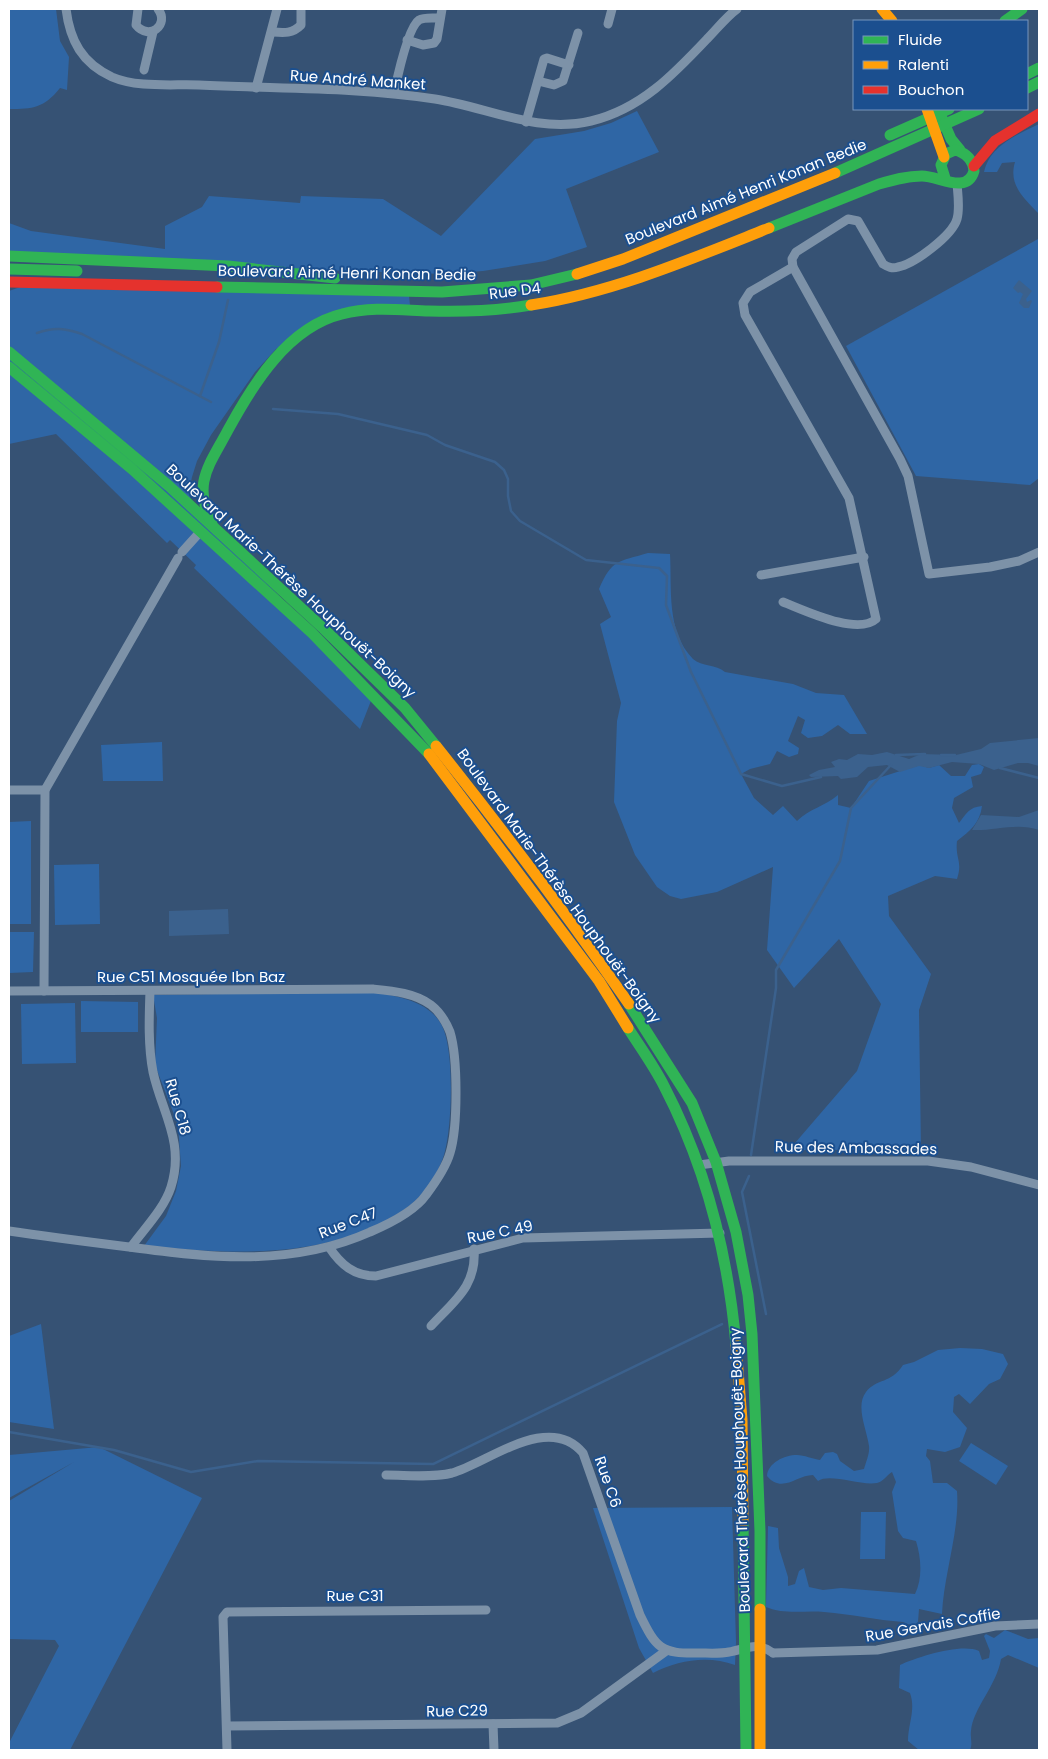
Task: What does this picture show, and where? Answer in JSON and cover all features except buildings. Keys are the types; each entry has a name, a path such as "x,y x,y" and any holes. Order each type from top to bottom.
{"main road":[{"path":"1006,20 1022,9"},
{"path":"928,110 946,142 968,154 974,166"},
{"path":"938,110 946,142 944,157 940,166 945,178"},
{"name":"Boulevard Aimé Henri Konan Bedie","path":"878,141 947,110"},
{"name":"Boulevard Aimé Henri Konan Bedie","path":"9,282 434,292 492,290 531,285 583,274 632,255 808,184 977,110"},
{"path":"957,184 969,179 982,152 999,136 1039,114"},
{"name":"Boulevard Aimé Henri Konan Bedie","path":"9,269 442,282 529,276 580,264 723,207 861,148"},
{"path":"944,157 951,151 960,150"},
{"name":"Rue D4","path":"214,528 206,512 202,485 204,473 236,414 265,372 286,347 314,326 330,318 351,311 491,310 534,305 589,294 632,281 879,184 908,177 928,176 945,178 957,184"},
{"path":"9,256 228,266 335,278"},
{"path":"9,287 24,282"},
{"name":"Boulevard Marie-Thérèse Houphouët-Boigny","path":"9,352 163,480 369,672 437,745 492,816 623,994 685,1090 701,1121 716,1162"},
{"name":"Boulevard Marie-Thérèse Houphouët-Boigny","path":"9,367 132,469 336,656 432,757 599,981 641,1045 678,1112 699,1165"},
{"name":"Boulevard Thérèse Houphouët-Boigny","path":"716,1162 738,1240 752,1334 760,1531 760,1750"},
{"name":"Boulevard Thérèse Houphouët-Boigny","path":"699,1165 720,1233 732,1298 742,1420 746,1750"}],"street":[{"name":"Rue André Manket","path":"66,9 71,37 78,50 88,62 115,78 134,82 394,93 459,104 526,122 576,124 606,117 652,93 670,78 734,10"},
{"path":"138,9 135,20 136,25 144,32 153,32"},
{"path":"144,70 153,32 162,23 158,9"},
{"path":"256,88 277,9"},
{"path":"272,32 287,33 296,29 301,24 301,9"},
{"path":"408,40 423,45 434,44 438,39 439,18 442,9"},
{"path":"608,24 612,9"},
{"path":"394,93 408,40 419,20 439,18"},
{"path":"538,82 550,85 559,84 565,77 578,33"},
{"path":"526,122 545,58 568,65"},
{"path":"957,184 959,210 951,232 904,266 890,268 883,264 858,221 848,219 796,252 792,259 793,267 908,476 929,574 990,568 1019,561 1039,552"},
{"path":"783,602 848,625 872,622 876,614 849,498 745,315 743,303 750,292 793,267"},
{"path":"44,991 45,790 180,555 200,532"},
{"path":"761,575 864,557"},
{"path":"9,790 45,790"},
{"name":"Rue C51 Mosquée Ibn Baz","path":"9,991 373,989"},
{"name":"Rue C47","path":"9,1231 131,1247 242,1258 270,1257 329,1247 370,1232 407,1212 425,1196 450,1153 454,1129 454,1055 445,1020 432,1005 419,998 398,992 373,989"},
{"name":"Rue C18","path":"131,1247 164,1201 170,1189 175,1161 172,1129 152,1064 150,991"},
{"name":"Rue des Ambassades","path":"699,1165 716,1162 808,1160 928,1161 971,1167 1039,1185"},
{"name":"Rue C 49","path":"329,1247 343,1265 353,1272 366,1276 392,1274 474,1249 523,1238 720,1233"},
{"path":"431,1326 468,1282 475,1265 474,1249"},
{"name":"Rue C6","path":"386,1475 436,1475 453,1472 528,1440 563,1439 576,1445 583,1453 640,1615 651,1638 666,1651"},
{"name":"Rue C31","path":"227,1726 223,1617 226,1613 242,1610 486,1610"},
{"name":"Rue Gervais Coffie","path":"773,1652 877,1650 995,1626 1039,1624"},
{"path":"666,1651 677,1653 730,1652 745,1647 760,1646 773,1652"},
{"name":"Rue C29","path":"227,1726 546,1724 567,1720 581,1713 666,1651"},
{"path":"730,1652 745,1660 760,1660 773,1652"},
{"path":"493,1724 494,1750"},
{"path":"227,1726 227,1750"}],"shaded area":[{"path":"9,9 56,9 60,41 69,57 67,90 60,88 49,100 31,108 9,109"},
{"path":"637,111 659,152 566,189 587,247 545,261 483,271 444,274 9,260 9,223 31,231 165,249 165,226 202,207 209,196 300,203 301,196 383,199 441,236 535,139 584,131 611,123"},
{"path":"1039,124 1039,214 1019,191 1014,178 1015,162 1002,163 997,172 984,172 987,163 998,148"},
{"path":"1038,239 1039,478 1030,485 916,476 846,346"},
{"path":"1019,280 1032,291 1026,299 1027,302 1032,301 1029,308 1024,308 1019,303 1023,294 1018,293 1013,288"},
{"path":"20,287 409,296 410,305 356,306 276,349 255,372 211,435 197,461 189,491 192,507 374,693 360,729 194,568 196,565 170,540 167,543 56,434 9,444 9,291"},
{"path":"648,553 670,554 674,623 684,648 693,659 725,672 793,684 816,693 844,695 867,734 850,734 838,725 822,736 808,738 801,733 805,720 798,716 788,741 799,748 798,754 789,757 777,751 770,764 750,769 741,774 754,798 773,815 783,806 797,821 838,795 838,805 851,808 869,781 919,765 929,768 939,765 951,776 965,776 972,765 979,764 984,767 981,774 971,777 973,787 954,798 952,808 959,823 971,809 982,806 977,822 957,841 959,873 957,879 935,876 888,896 889,916 931,974 919,1010 921,1150 789,1150 857,1071 881,1004 839,939 794,988 767,950 773,867 717,892 681,899 670,896 657,887 635,855 614,802 617,721 621,703 600,624 611,617 599,589 608,572 617,563"},
{"path":"1039,738 1039,766 1018,763 994,770 979,764 952,762 929,768 919,766 900,772 887,765 868,767 857,777 841,779 838,776 811,777 809,775 819,770 835,767 831,762 839,759 847,760 858,754 872,755 887,752 909,759 921,754 956,755 981,749 990,743"},
{"path":"162,742 163,781 103,781 101,745"},
{"path":"1039,810 1039,830 1014,827 972,830 981,815 1019,817"},
{"path":"31,821 31,924 9,924 9,822"},
{"path":"99,864 100,924 55,925 54,865"},
{"path":"228,909 229,934 169,936 169,911"},
{"path":"9,932 34,932 33,972 9,973"},
{"path":"375,992 412,1001 429,1010 441,1024 449,1050 451,1105 445,1151 435,1175 418,1198 405,1209 376,1226 344,1238 312,1246 245,1252 144,1246 166,1216 176,1191 181,1166 178,1125 155,1065 157,1018 153,995"},
{"path":"81,1001 138,1002 138,1032 81,1032"},
{"path":"75,1003 76,1063 22,1064 21,1004"},
{"path":"41,1324 54,1429 9,1422 9,1336"},
{"path":"982,1349 1003,1354 1008,1364 1000,1379 989,1384 970,1404 959,1394 954,1397 953,1412 967,1428 960,1447 945,1452 927,1449 926,1456 930,1461 933,1483 947,1483 957,1491 956,1521 942,1614 919,1609 918,1622 913,1626 903,1622 844,1614 788,1612 766,1607 768,1526 778,1528 779,1548 788,1577 788,1586 795,1584 799,1571 804,1568 809,1587 823,1590 841,1588 915,1594 920,1574 919,1554 916,1541 903,1538 898,1531 892,1492 896,1482 892,1472 877,1483 862,1483 830,1478 818,1481 813,1475 784,1484 773,1481 767,1476 770,1467 787,1456 797,1455 820,1460 825,1453 833,1452 837,1454 840,1461 854,1471 864,1469 869,1449 862,1411 863,1398 866,1392 894,1375 903,1365 914,1362 938,1350"},
{"path":"971,1443 1008,1466 996,1485 959,1461"},
{"path":"99,1447 202,1498 70,1750 9,1750 9,1743 59,1646 55,1640 9,1639 9,1501 74,1462 9,1498 9,1455"},
{"path":"732,1507 735,1665 714,1660 693,1660 653,1673 639,1648 593,1508"},
{"path":"861,1512 886,1512 885,1559 860,1559"},
{"path":"1005,1630 1028,1639 1039,1638 1039,1668 1008,1655 1001,1659 995,1678 973,1722 970,1750 919,1750 908,1741 912,1699 910,1693 899,1688 900,1665 928,1655 962,1649 979,1651 982,1660 989,1658 990,1651 984,1636 986,1634 994,1638"}],"waterway":[{"path":"200,396 219,342 228,300"},
{"path":"37,333 60,329 82,334 211,402"},
{"path":"273,409 338,414 427,435 445,445 495,462 504,470 508,479 508,496 511,511 520,521 586,560 659,568 667,576 666,605 691,672 741,774 782,786 821,777"},
{"path":"896,755 925,754"},
{"path":"941,755 955,755"},
{"path":"751,1155 776,988 776,970 840,861 851,808 891,765"},
{"path":"1000,768 1039,778"},
{"path":"749,1176 742,1192 766,1314"},
{"path":"9,1432 114,1450 191,1472 258,1461 433,1464 722,1324"}],"traffic: fast":[{"path":"1006,20 1022,9"},
{"path":"1028,74 1039,68"},
{"path":"1028,88 1039,82"},
{"path":"890,135 947,110"},
{"path":"835,173 977,110"},
{"path":"941,116 951,139 960,150"},
{"path":"769,228 879,184 895,180 922,176 959,183 965,182 974,171 968,157 955,150 946,154 941,165 945,178"},
{"path":"9,256 228,266 335,278"},
{"path":"9,269 77,271"},
{"path":"217,287 442,292 531,285 577,274"},
{"path":"212,524 203,497 205,475 209,465 238,412 261,377 289,344 305,331 323,321 342,314 364,310 467,311 506,309 531,305"},
{"path":"9,352 169,486 324,629 405,708 436,746"},
{"path":"9,367 132,469 312,633 429,754"},
{"path":"629,1004 692,1103 716,1162 736,1232 748,1295 752,1334 760,1531 760,1609"},
{"path":"628,1028 664,1086 692,1148 703,1180 721,1244 736,1345"},
{"path":"743,1522 746,1750"}],"traffic: slow":[{"path":"882,9 891,20"},
{"path":"927,110 944,157"},
{"path":"577,274 623,259 835,173"},
{"path":"531,305 592,292 622,283 681,263 769,228"},
{"path":"436,746 583,938 629,1004"},
{"path":"429,754 599,981 628,1028"},
{"path":"736,1345 742,1420 743,1522"},
{"path":"760,1609 760,1750"}],"traffic: jam":[{"path":"974,166 995,141 1039,114"},
{"path":"9,282 217,287"}]}
